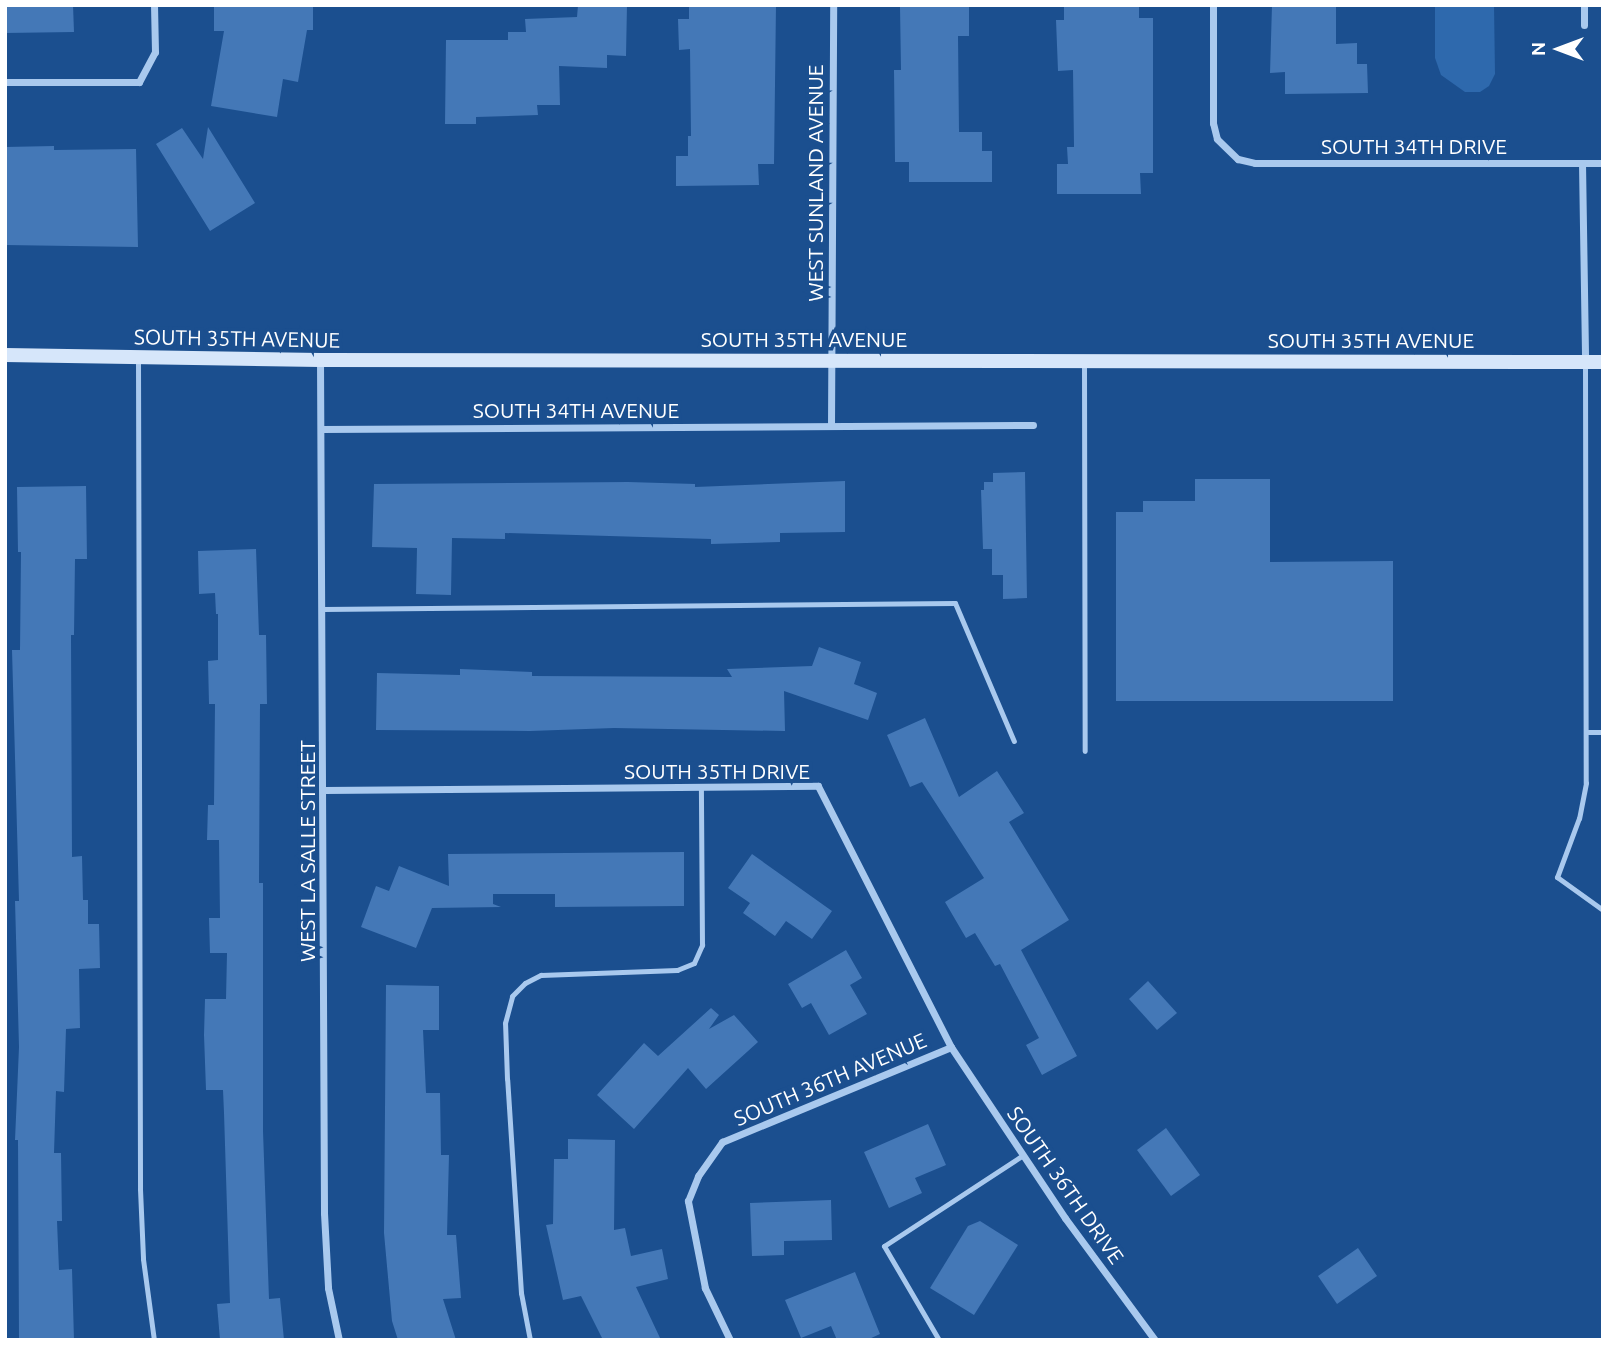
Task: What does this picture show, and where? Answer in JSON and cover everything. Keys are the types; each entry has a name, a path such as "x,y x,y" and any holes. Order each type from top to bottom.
{"main road":[{"name":"SOUTH 35TH AVENUE","path":"5,355 320,360 1603,362"}],"street":[{"path":"5,82 139,82 155,52 154,5"},
{"name":"WEST SUNLAND AVENUE","path":"831,360 833,5"},
{"name":"SOUTH 34TH DRIVE","path":"1213,5 1213,123 1217,139 1238,159 1255,163 1603,163"},
{"path":"1584,5 1584,25"},
{"path":"1582,163 1585,362"},
{"name":"WEST LA SALLE STREET","path":"320,360 324,1213 328,1288 339,1340"},
{"path":"831,360 831,426"},
{"name":"SOUTH 34TH AVENUE","path":"321,429 1033,425"},
{"name":"SOUTH 35TH DRIVE","path":"324,790 818,786 951,1047"},
{"name":"SOUTH 36TH AVENUE","path":"730,1340 705,1288 688,1201 698,1177 722,1142 951,1047"},
{"name":"SOUTH 36TH DRIVE","path":"951,1047 1023,1155 1155,1340"}],"lane":[{"path":"138,357 140,1189 143,1259 154,1340"},
{"path":"1084,360 1085,751"},
{"path":"1585,362 1588,732 1586,783 1579,818 1557,877 1603,910"},
{"path":"323,610 955,603 1014,741"},
{"path":"1588,732 1603,732"},
{"path":"530,1340 521,1293 507,1079 505,1023 512,996 525,983 541,975 677,970 694,963 702,945 701,787"},
{"path":"939,1340 884,1246 1023,1155"}],"shaded area":[{"path":"1435,5 1494,5 1495,74 1489,86 1480,92 1465,92 1441,75 1435,58"}],"building":[{"path":"5,5 73,5 74,32 5,33"},
{"path":"214,5 313,5 313,30 307,30 298,82 283,79 277,117 211,106 224,31 214,31"},
{"path":"578,5 627,5 626,56 607,55 607,68 559,66 560,105 537,105 538,115 476,117 476,124 445,124 446,40 508,40 508,32 526,32 525,19 577,17"},
{"path":"689,5 776,5 774,164 758,164 759,185 676,186 676,156 688,156 688,136 691,136 690,49 679,50 678,19 689,19"},
{"path":"1064,5 1139,5 1139,18 1153,18 1153,173 1140,173 1141,194 1057,194 1057,164 1068,164 1067,147 1074,147 1073,70 1058,71 1056,20 1064,20"},
{"path":"1272,5 1336,5 1336,44 1357,43 1357,64 1367,64 1368,93 1285,94 1285,72 1270,73"},
{"path":"900,7 969,7 969,36 958,36 959,132 982,132 982,151 992,151 992,182 909,182 909,162 895,162 894,70 901,70"},
{"path":"208,127 255,203 210,231 156,144 182,128 203,159"},
{"path":"54,146 54,150 136,149 138,247 5,245 5,147"},
{"path":"1025,472 1027,598 1003,599 1003,575 992,575 992,549 983,549 981,490 984,490 984,482 993,482 993,473"},
{"path":"1195,479 1270,479 1270,562 1393,561 1393,701 1116,701 1116,512 1143,512 1143,501 1195,501"},
{"path":"845,481 845,532 780,533 780,542 711,544 711,539 505,533 505,539 452,538 451,595 416,594 417,548 372,547 374,484 628,482 695,484 695,487"},
{"path":"86,486 87,559 75,559 74,635 71,635 72,857 82,856 83,900 88,900 88,924 99,924 100,968 79,969 80,1028 66,1029 64,1092 56,1091 54,1153 61,1153 62,1221 57,1221 59,1270 72,1269 74,1340 19,1340 18,1140 15,1140 19,1047 15,901 19,901 12,650 20,650 21,552 18,552 17,487"},
{"path":"256,549 259,635 266,635 267,704 260,704 259,883 263,883 263,1131 269,1299 280,1298 284,1340 220,1340 217,1304 230,1303 223,1090 206,1090 204,1035 205,999 226,999 227,953 210,953 209,918 220,918 219,840 207,840 208,805 214,805 215,704 209,704 208,661 218,660 218,614 215,593 199,594 198,551"},
{"path":"819,647 861,662 854,684 877,693 868,720 784,691 785,731 614,728 530,731 376,730 377,673 460,675 460,669 532,672 532,676 732,677 727,669 812,666"},
{"path":"925,718 959,797 997,771 1024,813 1009,822 1069,920 1021,950 1077,1056 1042,1075 1026,1045 1039,1038 1000,964 995,966 975,933 966,938 945,902 984,878 922,782 910,787 887,735"},
{"path":"684,852 684,906 555,907 555,894 493,894 493,904 501,907 432,908 416,948 361,927 376,886 389,891 399,866 449,886 448,854"},
{"path":"752,854 832,911 812,939 786,921 775,936 743,913 750,903 728,888"},
{"path":"846,950 862,978 850,985 867,1014 829,1035 811,1003 802,1008 788,984"},
{"path":"1148,981 1177,1013 1157,1030 1129,999"},
{"path":"386,985 439,986 439,1030 423,1030 426,1093 440,1093 441,1155 449,1155 447,1235 456,1235 461,1298 443,1299 456,1340 398,1340 392,1321 384,1233"},
{"path":"711,1008 719,1015 709,1029 734,1015 758,1042 706,1089 688,1068 634,1129 597,1095 644,1043 658,1056"},
{"path":"928,1124 946,1165 915,1178 922,1193 889,1208 864,1152"},
{"path":"1166,1128 1200,1175 1171,1196 1137,1150"},
{"path":"568,1139 615,1140 614,1230 625,1228 631,1256 662,1249 668,1279 636,1287 661,1340 603,1340 581,1296 563,1300 546,1225 553,1224 554,1159 568,1159"},
{"path":"831,1200 832,1240 784,1241 784,1255 752,1256 750,1203"},
{"path":"980,1221 1018,1245 974,1315 930,1288 968,1226"},
{"path":"1358,1248 1377,1276 1337,1304 1318,1276"},
{"path":"855,1272 880,1334 867,1340 837,1340 831,1326 801,1338 785,1300"}]}
